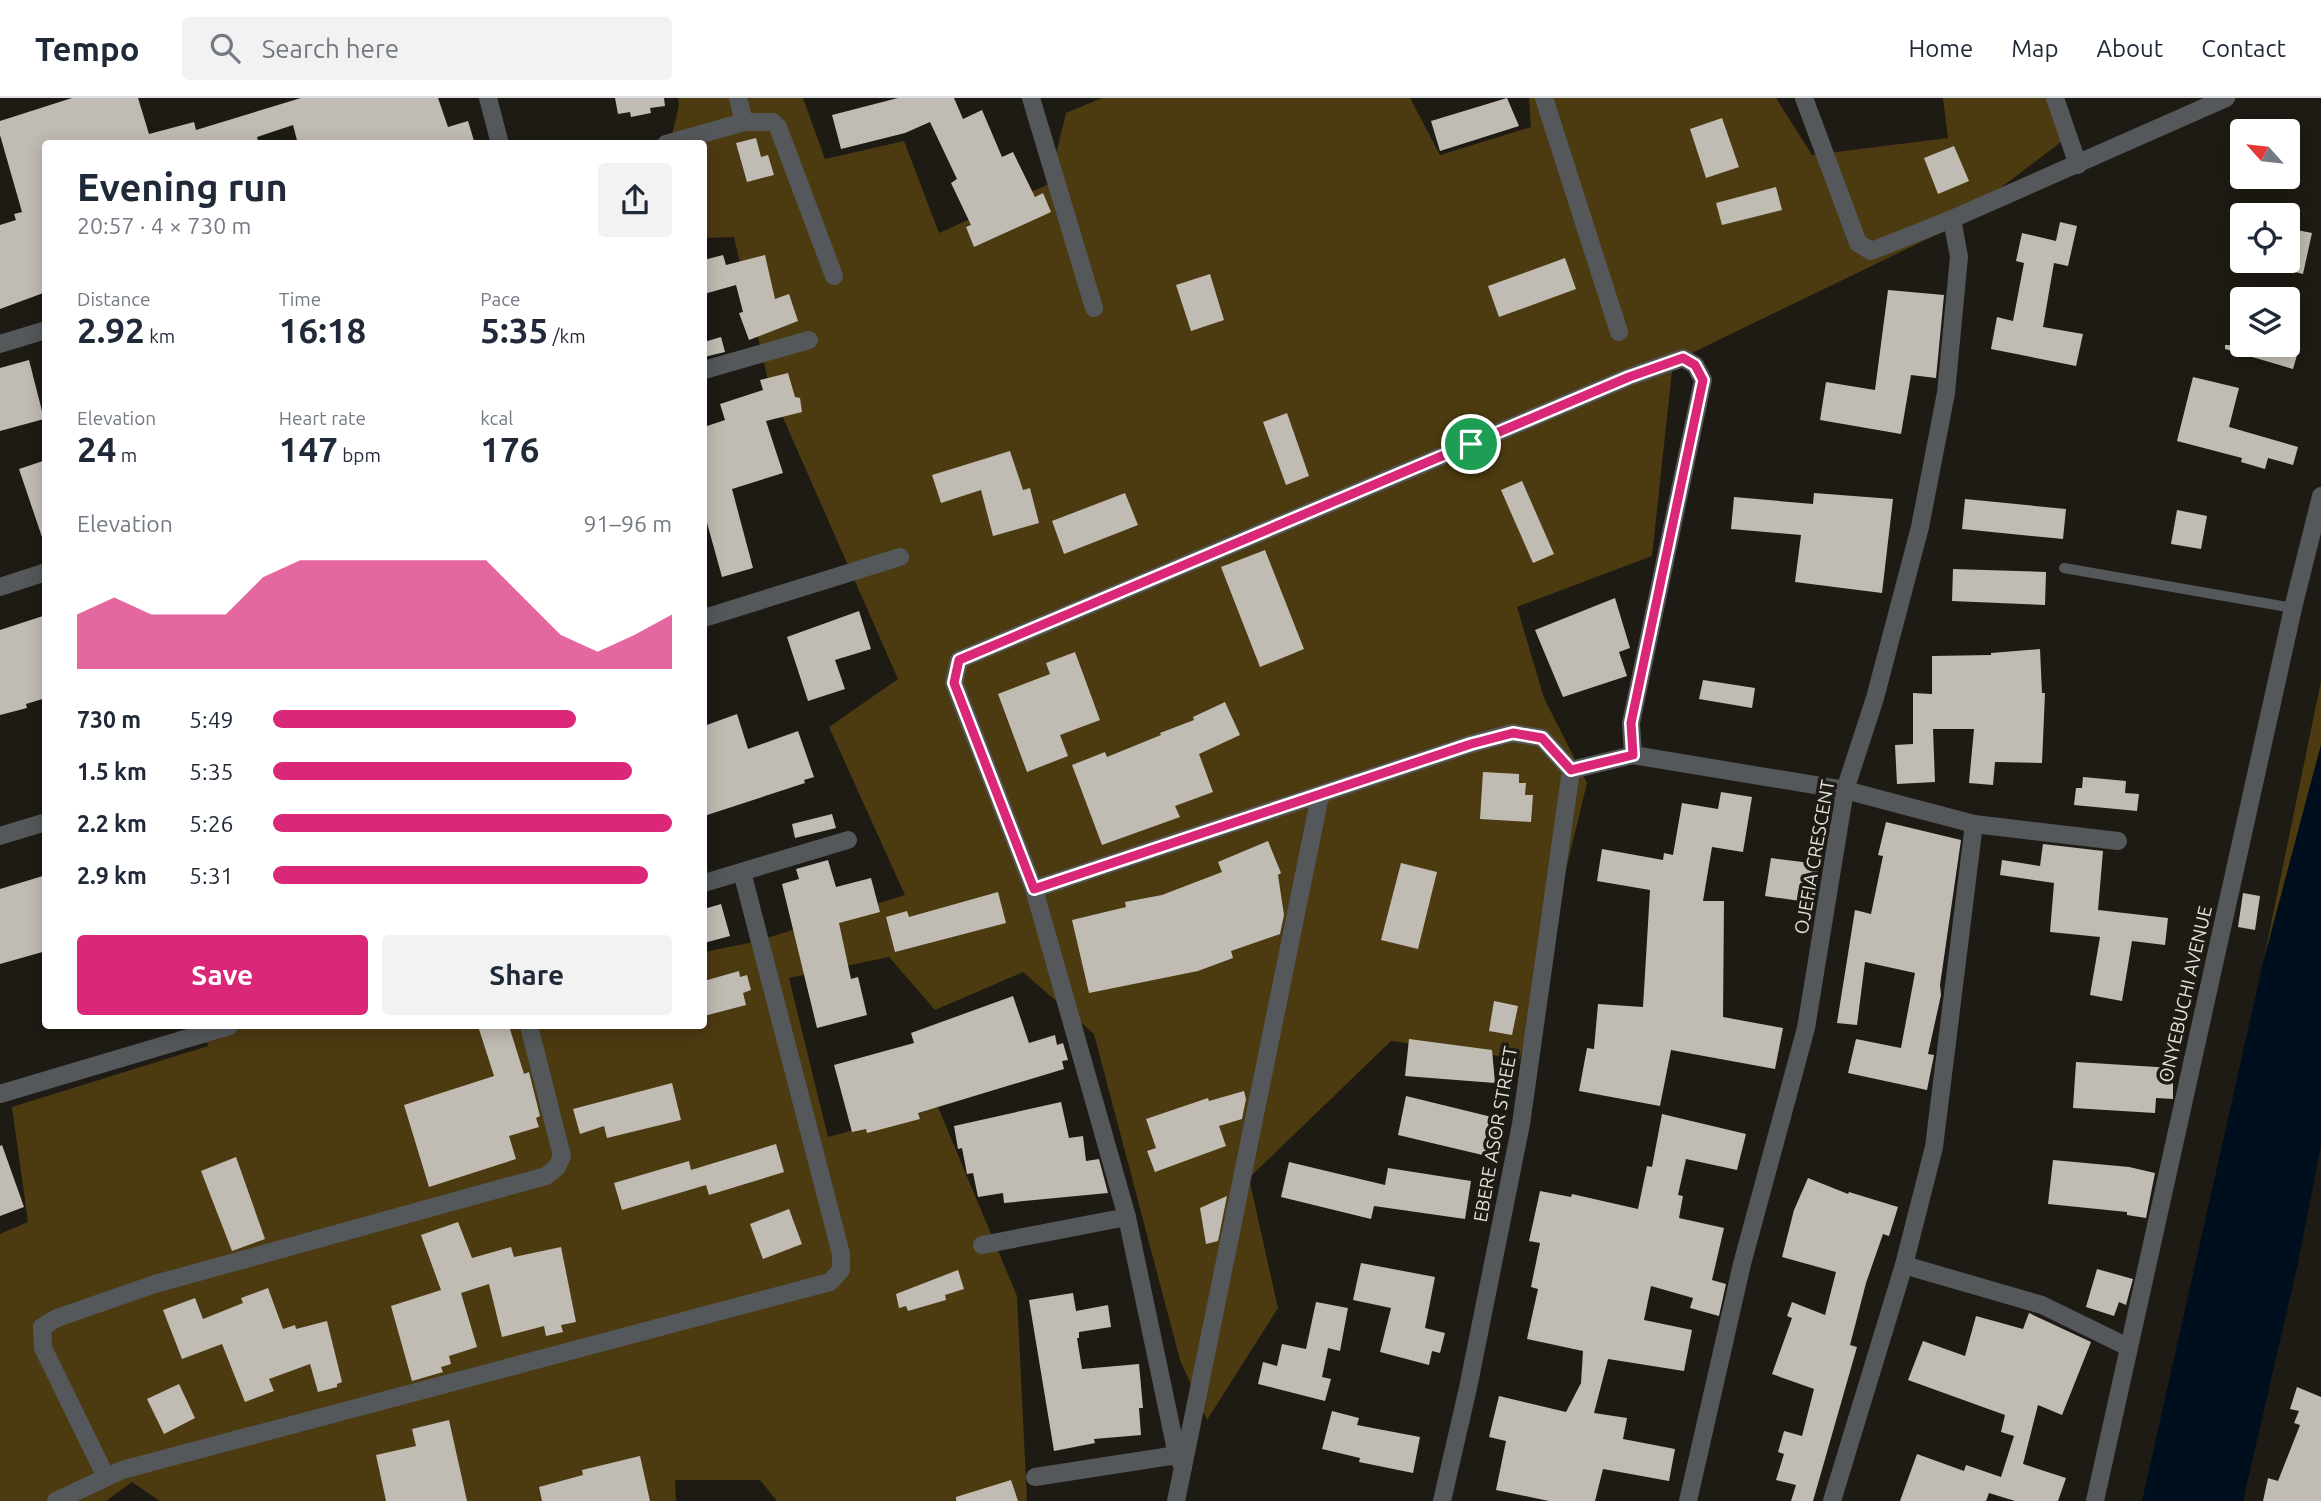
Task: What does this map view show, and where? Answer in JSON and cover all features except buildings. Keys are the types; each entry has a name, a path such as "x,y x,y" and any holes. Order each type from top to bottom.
{"street":[{"path":"488,98 499,140"},
{"path":"738,98 744,122"},
{"path":"1031,98 1094,309"},
{"path":"1544,98 1619,331"},
{"path":"1804,98 1858,243 1871,251 1952,221 2226,98"},
{"path":"2055,98 2078,165"},
{"path":"680,140 744,122 766,120 778,127 835,276"},
{"name":"OJEFIA CRESCENT","path":"1688,1501 1742,1264 1806,1028 1845,790 1875,698 1920,527 1946,393 1959,257 1952,221"},
{"path":"0,344 42,331"},
{"path":"707,369 809,340"},
{"path":"1180,1461 1127,1217 1034,889 954,683 959,660 1629,377 1683,358 1695,365 1703,380 1631,723 1633,755"},
{"name":"ONYEBUCHI AVENUE","path":"2095,1501 2293,608 2321,496"},
{"path":"707,617 900,557"},
{"path":"0,587 42,573"},
{"path":"1034,889 1471,744 1513,733 1542,738 1571,770 1633,755 1845,790 1974,824 2118,841"},
{"name":"EBERE ASOR STREET","path":"1442,1501 1468,1388 1521,1124 1571,770"},
{"path":"1176,1501 1180,1461 1320,796"},
{"path":"0,836 42,823"},
{"path":"1832,1501 1904,1265 1934,1147 1974,824"},
{"path":"707,882 848,840"},
{"path":"56,1501 136,1466 830,1282 841,1270 841,1254 742,872"},
{"path":"0,1094 219,1029"},
{"path":"106,1477 43,1348 42,1327 57,1318 155,1284 546,1176 557,1167 562,1156 530,1029"},
{"path":"982,1245 1127,1217"},
{"path":"1904,1265 2042,1305 2128,1347"},
{"path":"1035,1477 1180,1461"}],"lane":[{"path":"2064,568 2293,608"}],"shaded area":[{"path":"678,98 803,98 825,159 904,141 939,233 1049,184 1066,113 1102,98 1410,98 1440,155 1531,127 1529,98 1776,98 1812,155 1948,138 1943,98 2053,98 2069,136 1944,231 1673,362 1652,556 1517,607 1544,698 1587,783 1520,1059 1391,1041 1249,1178 1278,1308 1207,1420 1180,1360 1094,1034 1023,972 935,1010 889,957 789,978 828,1137 938,1107 1017,1296 1027,1501 777,1501 760,1480 675,1480 676,1501 160,1501 132,1482 106,1501 0,1501 0,1234 28,1222 12,1107 208,1046 203,1029 707,1029 707,951 754,942 905,895 829,727 898,679 770,388 734,237 707,238 707,140 671,140 679,105"},
{"path":"2321,681 2321,745 2263,963"}],"water":[{"path":"2321,745 2321,1145 2298,1263 2243,1501 2142,1501 2263,963"}],"route":[{"path":"1683,358 1695,365 1703,380 1631,723 1633,755 1571,770 1542,738 1513,733 1471,744 1034,889 954,683 959,660 1471,444 1629,377 1683,358"}]}
